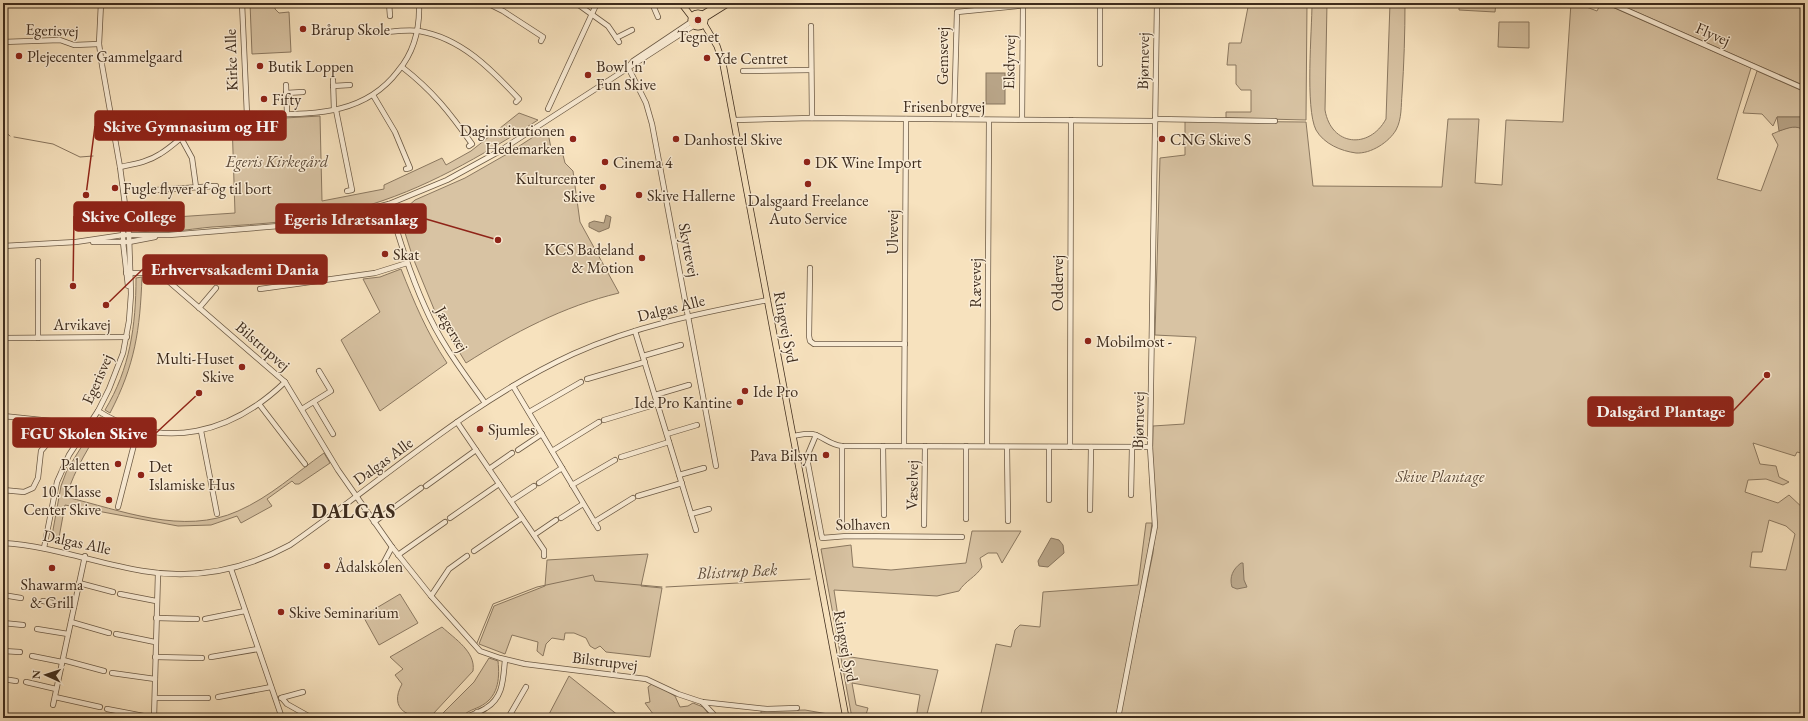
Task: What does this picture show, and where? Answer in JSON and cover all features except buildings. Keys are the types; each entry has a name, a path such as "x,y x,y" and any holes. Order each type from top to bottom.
{"main road":[{"path":"681,3 692,19 703,21 729,3"},
{"path":"684,3 692,19"},
{"path":"703,21 720,3"},
{"path":"692,19 698,12 703,21"},
{"name":"Ringvej Syd","path":"703,21 723,64 846,718"}],"street":[{"name":"Egerisvej","path":"44,548 57,482 69,456 98,411 116,373 126,337 130,306 128,273 129,235 120,167 99,44 101,3"},
{"name":"Kirke Alle","path":"242,3 247,115"},
{"path":"389,3 390,16"},
{"path":"120,167 153,158 196,125 215,118 335,110 361,102 385,86 402,67 413,46 417,30 419,3"},
{"path":"487,3 503,11 543,37 541,41"},
{"path":"576,3 608,26 618,40 632,30"},
{"path":"548,109 598,3"},
{"path":"652,3 658,17"},
{"name":"Gemsevej","path":"954,120 957,12 1047,3"},
{"path":"1100,3 1100,64"},
{"name":"Bjørnevej","path":"1118,718 1154,542 1155,513 1150,447 1157,3"},
{"name":"Flyvej","path":"1610,3 1805,89"},
{"name":"Elsdyrvej","path":"1022,119 1023,5"},
{"path":"76,242 123,235 169,235 308,223 389,204 440,183 476,165 628,67 692,19"},
{"path":"811,26 812,118"},
{"path":"378,33 417,30 447,40 481,60 519,99 516,102"},
{"name":"Egerisvej","path":"3,42 60,40 74,45 99,44"},
{"path":"402,67 430,90 441,102 472,144 469,146"},
{"name":"Skyttevej","path":"628,67 646,103 652,124 716,466"},
{"path":"743,71 811,70"},
{"path":"333,80 335,110 352,190 348,191"},
{"path":"286,85 287,113"},
{"path":"333,86 350,85"},
{"path":"286,93 303,92"},
{"path":"373,95 398,139 410,168 406,169"},
{"name":"Frisenborgvej","path":"734,120 812,118 1155,120"},
{"name":"Ulvevej","path":"904,446 906,119"},
{"name":"Rævevej","path":"987,446 989,120"},
{"name":"Oddervej","path":"1070,447 1071,120"},
{"path":"1155,120 1275,121"},
{"path":"181,138 192,158 196,188"},
{"path":"140,191 216,186"},
{"name":"Egerisvej","path":"124,204 123,242 128,273"},
{"name":"Jægervej","path":"389,204 407,263 425,308 437,331 485,403"},
{"path":"3,246 76,242 129,242 169,235"},
{"name":"Arvikavej","path":"38,261 38,338"},
{"path":"260,289 375,273 407,263"},
{"path":"810,268 810,341 814,344 905,344"},
{"name":"Bilstrupvej","path":"128,273 150,273 162,277 285,382 330,458 392,547 431,596 474,646 486,654 525,664 646,679 678,694 702,702 767,709 797,708"},
{"path":"199,308 216,288"},
{"name":"Dalgas Alle","path":"3,543 44,548 158,573 194,574 231,569 262,558 290,544 485,403 513,386 572,355 635,331 688,316 768,300"},
{"path":"635,331 696,530"},
{"name":"Arvikavej","path":"3,338 126,337"},
{"path":"643,356 680,345"},
{"path":"586,380 644,362"},
{"path":"302,409 331,391 319,371"},
{"path":"98,411 112,419 138,429 171,434 201,431 233,420 259,404 285,382"},
{"path":"529,412 581,382"},
{"path":"655,395 689,385"},
{"path":"513,386 598,528"},
{"path":"314,402 334,434"},
{"path":"259,404 305,464"},
{"path":"604,420 657,404"},
{"path":"3,416 42,420 59,424 83,434"},
{"path":"457,422 544,550 544,556"},
{"path":"552,451 598,422"},
{"path":"3,490 24,492 32,488 38,478 41,451 52,438 59,424"},
{"path":"667,434 697,425"},
{"path":"118,507 138,429"},
{"path":"201,431 218,514"},
{"path":"518,450 542,434"},
{"name":"Væselvej","path":"793,436 805,434 816,435 829,443 842,446 1150,447"},
{"name":"Solhaven","path":"816,435 808,454 808,464 822,538 847,536 962,537"},
{"path":"621,457 669,442"},
{"path":"842,446 842,524"},
{"name":"Væselvej","path":"883,446 884,515"},
{"name":"Væselvej","path":"924,525 925,446"},
{"path":"966,446 966,519"},
{"path":"1008,446 1008,521"},
{"path":"1049,447 1049,500"},
{"path":"1090,510 1091,447"},
{"path":"1131,495 1132,447"},
{"path":"374,522 476,450"},
{"path":"489,469 512,453"},
{"path":"572,485 615,460"},
{"path":"539,483 562,468"},
{"path":"679,475 704,468"},
{"path":"638,496 682,483"},
{"path":"398,555 499,484"},
{"path":"511,502 534,486"},
{"path":"594,522 633,498"},
{"path":"534,535 583,504"},
{"path":"691,514 710,509"},
{"path":"474,551 522,518"},
{"path":"375,570 383,564 392,547"},
{"path":"53,704 85,556"},
{"path":"431,596 449,569 467,556"},
{"path":"231,569 282,718"},
{"path":"107,709 154,718 156,601 158,573"},
{"path":"79,583 113,592"},
{"path":"120,594 156,601"},
{"path":"3,595 21,598"},
{"path":"43,601 74,607"},
{"path":"205,619 245,611"},
{"path":"156,618 197,619"},
{"path":"71,622 109,632"},
{"path":"3,623 23,625"},
{"path":"37,628 68,634"},
{"path":"116,634 155,642"},
{"path":"211,657 258,649"},
{"path":"3,651 20,652"},
{"path":"32,656 62,661 104,671"},
{"path":"155,656 202,658"},
{"path":"466,718 487,707 498,695 504,680 505,660"},
{"path":"112,673 155,679"},
{"path":"3,679 16,681"},
{"path":"26,682 56,689"},
{"path":"218,697 271,687"},
{"path":"508,718 526,687"},
{"path":"276,700 304,692"},
{"path":"55,697 100,707"},
{"path":"155,698 208,698"},
{"path":"282,698 287,704 312,718"},
{"path":"702,702 717,718"},
{"path":"477,712 482,718"}],"green space":[{"path":"250,3 275,3 275,9 279,13 289,12 291,52 252,54"},
{"path":"1301,3 1307,3 1306,120 1226,118 1226,112 1251,112 1251,90 1241,90 1236,84 1236,65 1227,65 1229,43 1241,43 1248,7 1301,7"},
{"path":"1312,3 1327,3 1325,110 1329,122 1335,131 1342,137 1351,140 1370,136 1379,129 1386,119 1390,3 1405,3 1405,37 1401,112 1399,121 1396,130 1389,139 1368,152 1356,153 1345,151 1333,146 1319,135 1316,130 1311,105 1310,87"},
{"path":"1459,3 1496,3 1495,12 1459,10"},
{"name":"Skive Plantage","path":"1571,3 1576,3 1597,11 1601,3 1603,3 1751,68 1717,179 1761,191 1778,145 1772,134 1793,127 1801,128 1805,131 1805,242 1800,246 1805,247 1805,454 1797,452 1795,456 1753,443 1760,464 1776,466 1779,477 1789,482 1783,485 1766,479 1748,480 1745,492 1778,503 1789,495 1805,510 1805,718 1119,718 1153,553 1156,522 1152,478 1153,426 1184,424 1196,337 1155,335 1160,158 1185,155 1185,121 1306,122 1313,186 1442,187 1448,119 1479,119 1475,183 1502,185 1506,120 1563,122","holes":["1769,520 1786,526 1795,534 1786,570 1750,567 1752,552 1762,552"]},
{"path":"1616,3 1805,3 1805,86"},
{"path":"1499,22 1529,22 1529,48 1498,47"},
{"path":"1757,71 1805,92 1805,120 1800,117 1777,117 1773,126 1762,114 1743,113"},
{"name":"Egeris Kirkegård","path":"519,113 538,120 452,171 383,201 359,208 305,219 160,232 131,229 131,220 235,213 232,121 320,116 322,201 384,189 384,185 442,158 446,165 471,151"},
{"path":"547,128 552,153 563,155 565,163 573,171 580,222 619,293 578,305 559,313 502,341 466,363 436,314 413,258 399,214 415,200 465,178 507,154"},
{"path":"401,269 421,317 447,363 380,411 341,340 380,312 363,279 380,277"},
{"path":"142,277 140,314 135,347 125,379 110,413 105,410 120,379 130,346 135,313 136,278"},
{"path":"100,417 106,420 78,466 66,497 130,514 174,521 196,521 217,518 238,511 261,499 324,453 330,463 299,484 295,484 292,481 267,499 272,506 241,523 237,516 211,525 178,526 65,505 58,543 51,541 61,486 67,470"},
{"path":"1146,523 1152,523 1145,576 1116,718 980,718 996,644 1011,647 1015,630 1020,625 1040,627 1043,592 1138,585"},
{"path":"972,531 1021,531 1002,563 997,553 988,553 980,558 982,567 977,574 964,584 959,591 937,596 834,590 844,656 938,670 926,718 916,718 920,695 852,683 856,705 868,708 865,718 852,718 821,549 851,545 853,567 891,570 966,563"},
{"path":"648,554 641,586 662,588 650,657 606,652 600,646 595,649 590,646 586,638 574,633 565,633 564,640 552,638 546,644 543,656 537,651 538,642 512,635 505,654 479,644 494,606 545,586 547,560"},
{"path":"400,594 418,623 379,645 363,616"},
{"path":"442,627 464,646 471,658 473,671 433,714 416,716 409,714 403,711 399,706 398,700 398,693 402,684 395,675 403,669 390,657"},
{"path":"489,658 498,661 499,668 498,682 494,694 490,699 460,718 438,718 474,682"},
{"path":"569,676 619,716 618,718 547,718"},
{"path":"653,683 675,696 680,707 688,706 693,703 703,707 712,718 656,718 645,703 650,702 648,687"},
{"path":"805,710 828,714 826,718 761,718 761,711"}],"shaded area":[{"path":"986,73 1005,73 1005,104 986,104"},
{"path":"1777,117 1800,117 1805,120 1805,131 1795,127 1779,131"},
{"path":"606,215 611,217 609,228 599,232 589,227 589,223 594,221 604,223"},
{"path":"1051,538 1059,540 1063,545 1064,553 1048,567 1039,566 1038,561"},
{"path":"1241,563 1243,563 1244,580 1247,587 1237,589 1232,587 1231,577"}],"waterway":[{"path":"3,130 10,136"},
{"path":"14,137 53,144 80,157 93,156"},
{"name":"Blistrup Bæk","path":"477,643 493,604 537,587 593,575 595,581 662,587"},
{"name":"Blistrup Bæk","path":"666,587 810,579"},
{"name":"Blistrup Bæk","path":"392,718 397,714"}],"place":[{"name":"Tegnet","path":"698,20"},
{"name":"Brårup Skole","path":"303,29"},
{"name":"Plejecenter Gammelgaard","path":"19,56"},
{"name":"Yde Centret","path":"707,58"},
{"name":"Butik Loppen","path":"260,66"},
{"name":"Bowl 'n' Fun Skive","path":"588,75"},
{"name":"Fifty","path":"264,99"},
{"name":"Daginstitutionen Hedemarken","path":"573,139"},
{"name":"Danhostel Skive","path":"676,139"},
{"name":"CNG Skive S","path":"1162,139"},
{"name":"Cinema 4","path":"605,162"},
{"name":"DK Wine Import","path":"807,162"},
{"name":"Dalsgaard Freelance Auto Service","path":"808,184"},
{"name":"Kulturcenter Skive","path":"603,187"},
{"name":"Fugle flyver af og til bort","path":"115,188"},
{"name":"Skive Gymnasium og HF","path":"86,195"},
{"name":"Skive Hallerne","path":"639,195"},
{"name":"Egeris Idrætsanlæg","path":"498,240"},
{"name":"Skat","path":"385,254"},
{"name":"KCS Badeland & Motion","path":"642,258"},
{"name":"Skive College","path":"73,286"},
{"name":"Erhvervsakademi Dania","path":"106,305"},
{"name":"Mobilmost -","path":"1088,341"},
{"name":"Multi-Huset Skive","path":"242,367"},
{"name":"Dalsgård Plantage","path":"1767,375"},
{"name":"Ide Pro","path":"745,391"},
{"name":"FGU Skolen Skive","path":"199,393"},
{"name":"Ide Pro Kantine","path":"740,402"},
{"name":"Sjumles","path":"480,429"},
{"name":"Pava Bilsyn","path":"826,455"},
{"name":"Paletten","path":"118,464"},
{"name":"Det Islamiske Hus","path":"141,475"},
{"name":"10. Klasse Center Skive","path":"109,500"},
{"name":"Ådalskolen","path":"327,566"},
{"name":"Shawarma & Grill","path":"52,568"},
{"name":"Skive Seminarium","path":"281,612"}],"district":[{"name":"DALGAS","path":"354,511"}]}
